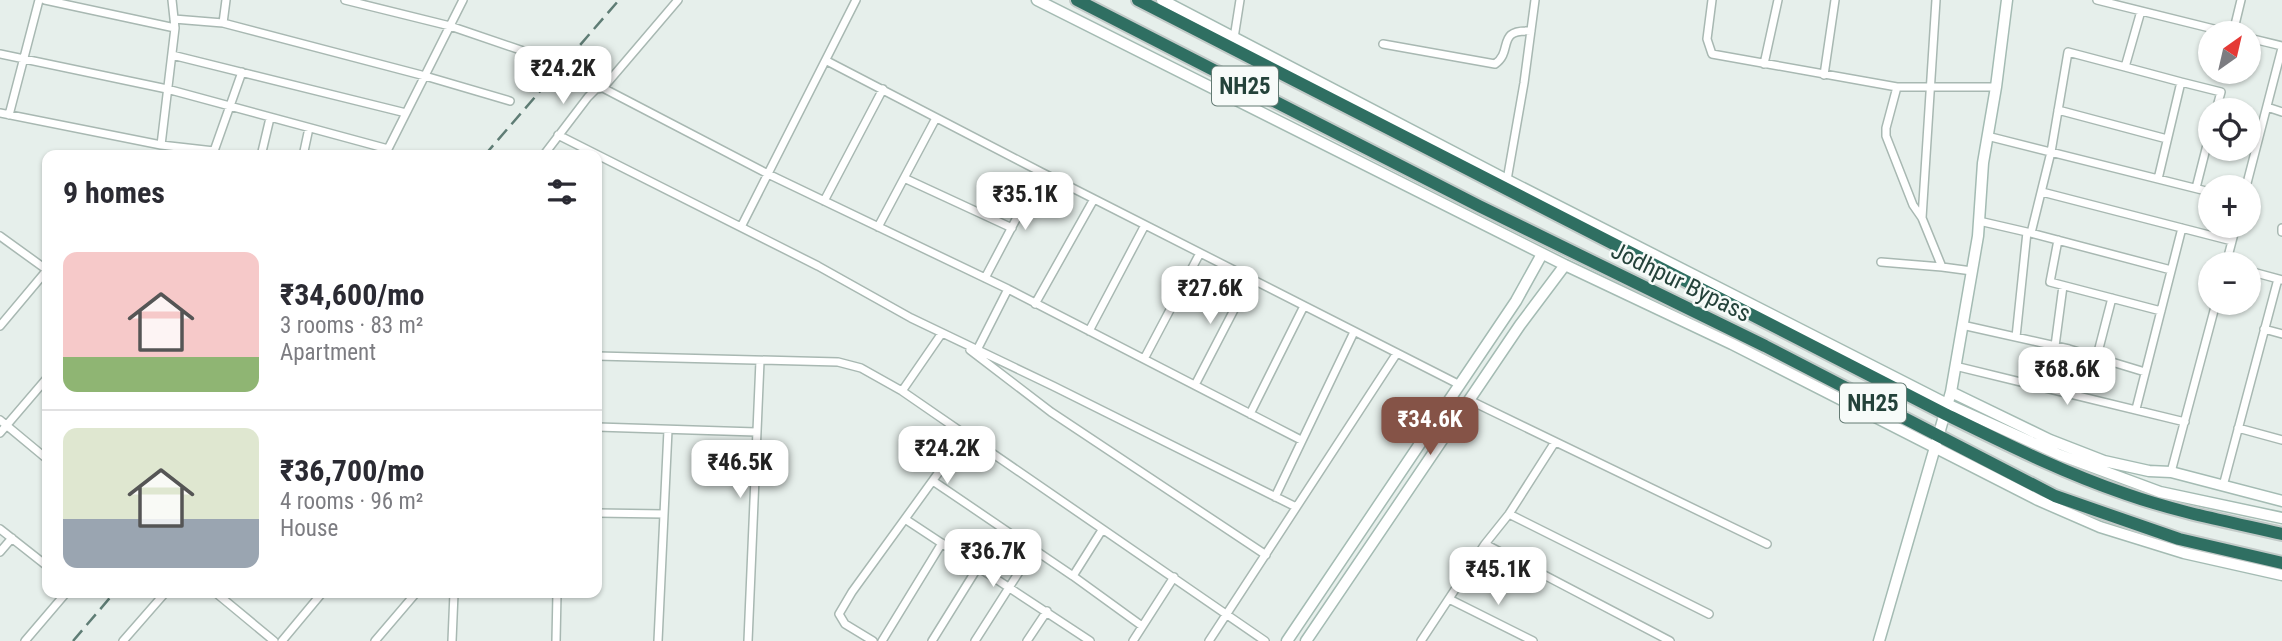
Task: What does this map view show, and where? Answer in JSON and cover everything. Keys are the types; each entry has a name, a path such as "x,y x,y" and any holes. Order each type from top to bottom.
{"highway":[{"name":"Jodhpur Bypass","path":"1077,0 1413,172 1765,346 1937,443 2055,495 2179,539 2282,562"},
{"path":"1138,0 1427,150 1946,409 2018,449 2124,494 2282,534"}],"street":[{"path":"9,115 39,0"},
{"path":"45,0 175,28"},
{"path":"161,145 175,28 172,0"},
{"path":"223,23 226,0"},
{"path":"345,0 450,26 541,57"},
{"path":"389,150 463,0"},
{"path":"603,89 678,0"},
{"path":"741,227 856,0"},
{"path":"1037,0 1542,254 1937,443 2038,500 2100,527 2184,553 2282,575"},
{"path":"1162,0 1946,409 2160,492 2282,518"},
{"path":"1234,38 1240,0"},
{"path":"1507,180 1535,0"},
{"path":"1712,0 1707,39 1712,54 1897,87 1996,88"},
{"path":"1764,64 1778,0"},
{"path":"1824,75 1835,0"},
{"path":"1922,218 1936,0"},
{"path":"1879,641 1951,392 1972,271 1987,136 2007,0"},
{"path":"2097,0 2198,25"},
{"path":"2235,21 2241,0"},
{"path":"2125,67 2141,11"},
{"path":"174,19 223,23 510,101"},
{"path":"1383,44 1495,64 1501,60 1509,35 1522,30 1531,31"},
{"path":"2249,175 2282,47 2261,41"},
{"path":"2016,337 2029,233 2051,152 2068,52 2221,92 2219,98"},
{"path":"0,54 167,89 309,128 375,150"},
{"path":"172,55 406,113"},
{"path":"827,61 1460,385"},
{"path":"215,150 242,72"},
{"path":"2158,179 2181,82"},
{"path":"1897,87 1886,136 1913,205 1922,218 1942,267"},
{"path":"547,150 588,97 596,89 603,89 768,174 1008,289 1301,440"},
{"path":"824,201 883,89"},
{"path":"2267,107 2282,111"},
{"path":"2058,110 2168,139"},
{"path":"0,113 194,150"},
{"path":"262,150 270,118"},
{"path":"878,227 936,118"},
{"path":"304,150 309,128"},
{"path":"558,135 588,150"},
{"path":"1987,136 2196,188 2203,161"},
{"path":"602,157 942,333 1296,508"},
{"path":"985,278 1041,172"},
{"path":"904,178 1012,228"},
{"path":"2042,192 2232,241"},
{"path":"1035,304 1094,200"},
{"path":"1979,221 2171,270"},
{"path":"1089,331 1145,225"},
{"path":"2136,409 2182,228"},
{"path":"0,236 42,266"},
{"path":"2229,252 2233,238"},
{"path":"2058,240 2050,282 2161,311"},
{"path":"1144,359 1200,253"},
{"path":"1287,641 1516,301 1542,254"},
{"path":"1881,262 1972,271"},
{"path":"1306,641 1520,325 1565,265"},
{"path":"2223,486 2264,329 2280,279 2261,274"},
{"path":"0,326 42,276"},
{"path":"1195,386 1250,279"},
{"path":"2055,346 2063,286"},
{"path":"977,350 1008,289"},
{"path":"2097,356 2112,298"},
{"path":"1250,414 1304,306"},
{"path":"2171,472 2213,315"},
{"path":"1962,325 2097,356 2104,361 2145,372"},
{"path":"2264,329 2282,334"},
{"path":"1275,497 1354,332"},
{"path":"902,391 942,333"},
{"path":"959,341 1051,412 1266,555"},
{"path":"1209,641 1397,353"},
{"path":"602,356 838,362 861,368 902,391 1265,641"},
{"path":"748,641 760,361"},
{"path":"1955,366 2185,422"},
{"path":"0,433 3,423 42,383"},
{"path":"1951,392 2050,440 2104,461 2149,471 2171,472 2282,501"},
{"path":"1469,400 1767,544"},
{"path":"3,423 42,455"},
{"path":"602,428 756,432"},
{"path":"2238,428 2281,439 2282,430"},
{"path":"658,641 668,430"},
{"path":"873,641 845,624 839,614 852,592 965,436"},
{"path":"1421,641 1555,442"},
{"path":"933,481 1142,626"},
{"path":"602,513 664,514"},
{"path":"1509,514 1710,614"},
{"path":"905,519 1047,611 1079,638 1090,641"},
{"path":"0,529 42,562"},
{"path":"1073,576 1102,530"},
{"path":"0,552 12,538"},
{"path":"882,641 942,542"},
{"path":"1485,544 1670,641"},
{"path":"975,641 1032,550"},
{"path":"932,641 978,567"},
{"path":"1133,641 1174,577"},
{"path":"25,641 62,598"},
{"path":"124,641 161,598"},
{"path":"222,598 274,641"},
{"path":"282,641 318,598"},
{"path":"375,641 412,598"},
{"path":"452,641 454,598"},
{"path":"556,641 557,598"},
{"path":"1449,599 1533,641"},
{"path":"1027,641 1047,611"}],"railway":[{"path":"489,150 619,0"},
{"path":"73,641 110,598"}]}
